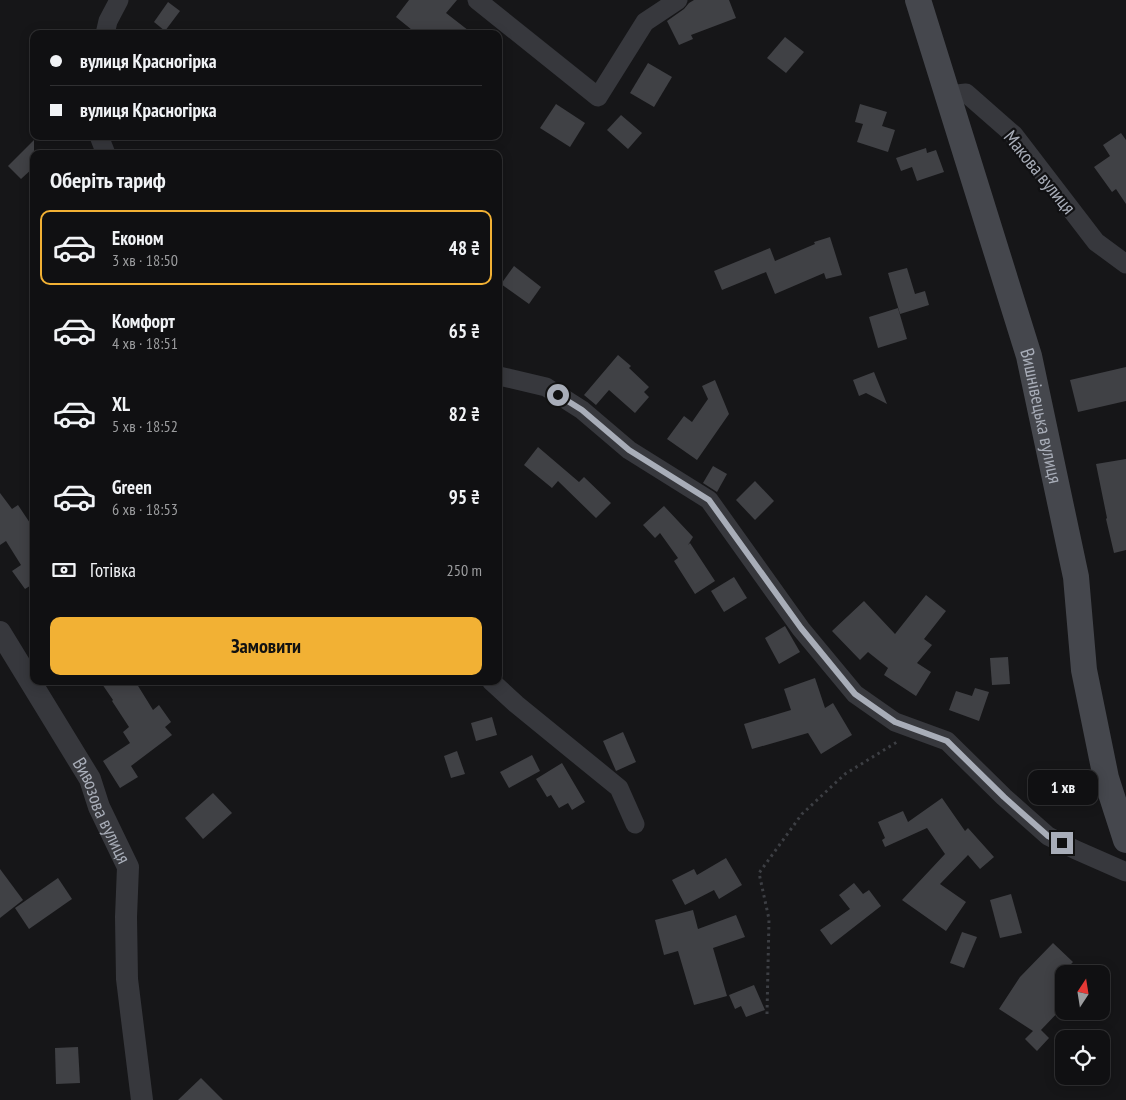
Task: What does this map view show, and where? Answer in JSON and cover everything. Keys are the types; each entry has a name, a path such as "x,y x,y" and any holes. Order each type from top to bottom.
{"main road":[{"name":"Вишнівецька вулиця","path":"918,0 1029,356 1076,577 1084,670 1106,778 1126,840"}],"street":[{"path":"107,28 119,0"},
{"path":"476,0 598,97 646,22 678,0"},
{"name":"Макова вулиця","path":"948,95 966,93 1014,136 1096,242 1126,264"},
{"path":"502,377 546,387 582,410 629,450 709,500 801,628 855,694 895,722 947,741 1004,797 1048,836 1126,872"},
{"name":"Вивозова вулиця","path":"0,632 30,681"},
{"name":"Вивозова вулиця","path":"32,685 90,779 99,807 128,867 126,917 127,979 142,1100"},
{"path":"495,685 619,788 636,824"}],"path":[{"path":"767,1014 769,919 759,873 802,814 845,774 917,730"}],"building":[{"path":"409,0 457,0 446,13 468,30 412,30 396,17"},
{"path":"694,0 729,0 736,18 691,35 693,39 679,45 667,21"},
{"path":"168,2 180,11 166,30 154,22"},
{"path":"785,37 804,52 786,73 767,58"},
{"path":"648,63 672,77 654,107 630,93"},
{"path":"556,104 585,123 570,147 540,128"},
{"path":"860,104 887,112 882,126 895,130 888,152 857,142 863,124 855,122"},
{"path":"621,115 642,133 628,149 607,130"},
{"path":"1121,133 1126,140 1126,204 1116,189 1112,192 1094,167 1110,156 1103,145"},
{"path":"34,140 34,150 30,150 30,171 21,179 8,166"},
{"path":"926,148 927,153 936,150 944,172 917,181 912,167 901,171 896,158"},
{"path":"830,237 842,275 826,279 824,273 775,294 766,272 722,290 714,271 770,248 775,261 815,244 814,242"},
{"path":"514,266 541,287 529,304 502,285"},
{"path":"907,268 915,294 925,291 929,305 900,314 888,273"},
{"path":"898,308 907,339 878,348 869,317"},
{"path":"618,355 631,366 629,368 649,387 644,392 649,397 635,413 609,390 596,405 584,395"},
{"path":"1126,367 1126,401 1078,412 1070,380"},
{"path":"874,372 887,404 866,393 859,396 853,380"},
{"path":"715,380 729,414 697,460 667,439 684,416 692,422 708,399 702,386"},
{"path":"538,447 579,482 584,477 611,503 596,518 558,481 552,488 524,465"},
{"path":"1126,459 1126,550 1114,553 1096,464"},
{"path":"713,466 727,474 717,492 703,483"},
{"path":"755,481 774,501 755,520 736,500"},
{"path":"0,493 12,509 18,505 30,523 30,586 25,589 12,571 21,565 6,541 0,545"},
{"path":"664,506 693,537 688,545 690,543 715,581 695,594 674,561 678,558 660,533 655,538 643,525"},
{"path":"734,577 747,598 724,612 711,591"},
{"path":"926,595 946,611 924,639 932,645 917,663 931,672 916,696 884,675 888,668 868,652 860,660 832,631 864,601 895,634"},
{"path":"785,626 800,652 779,664 765,638"},
{"path":"1008,657 1010,684 992,685 990,658"},
{"path":"815,678 825,708 833,703 852,735 821,754 808,733 752,749 744,724 791,710 784,689"},
{"path":"103,685 137,685 153,710 159,705 171,722 165,727 172,735 131,766 138,777 120,788 103,761 130,743 123,732 129,727"},
{"path":"975,688 989,692 979,721 949,710 956,691 972,696"},
{"path":"492,717 497,735 476,741 471,723"},
{"path":"623,732 636,762 616,771 603,741"},
{"path":"457,751 465,774 451,778 444,756"},
{"path":"532,755 540,771 509,788 500,772"},
{"path":"562,763 585,802 572,810 568,803 559,808 551,795 547,797 536,779"},
{"path":"213,793 232,813 203,839 185,818"},
{"path":"942,798 965,831 968,828 994,857 980,869 968,855 940,884 966,902 946,931 902,900 945,854 927,828 885,847 882,840 885,838 878,822 903,811 908,822"},
{"path":"726,858 742,885 719,899 714,890 685,905 672,880 694,869 697,875"},
{"path":"0,869 23,900 0,918"},
{"path":"58,878 72,899 29,929 15,908"},
{"path":"854,883 863,894 869,890 881,906 831,945 820,930 850,909 839,895"},
{"path":"1011,894 1022,933 1000,938 990,900"},
{"path":"693,910 698,929 736,915 745,937 713,948 727,996 694,1005 678,951 664,955 655,920"},
{"path":"962,932 977,937 964,968 950,963"},
{"path":"1053,943 1073,962 1070,965 1055,965 1055,1015 1041,1030 1049,1038 1037,1051 1025,1039 1033,1031 999,1009 1020,977"},
{"path":"754,985 765,1010 746,1017 741,1006 735,1009 729,995"},
{"path":"78,1047 80,1083 56,1084 55,1048"},
{"path":"201,1078 223,1100 178,1100"}],"route":[{"path":"558,395 582,410 629,450 709,500 801,628 855,694 895,722 947,741 1004,797 1048,836 1062,843"}]}
